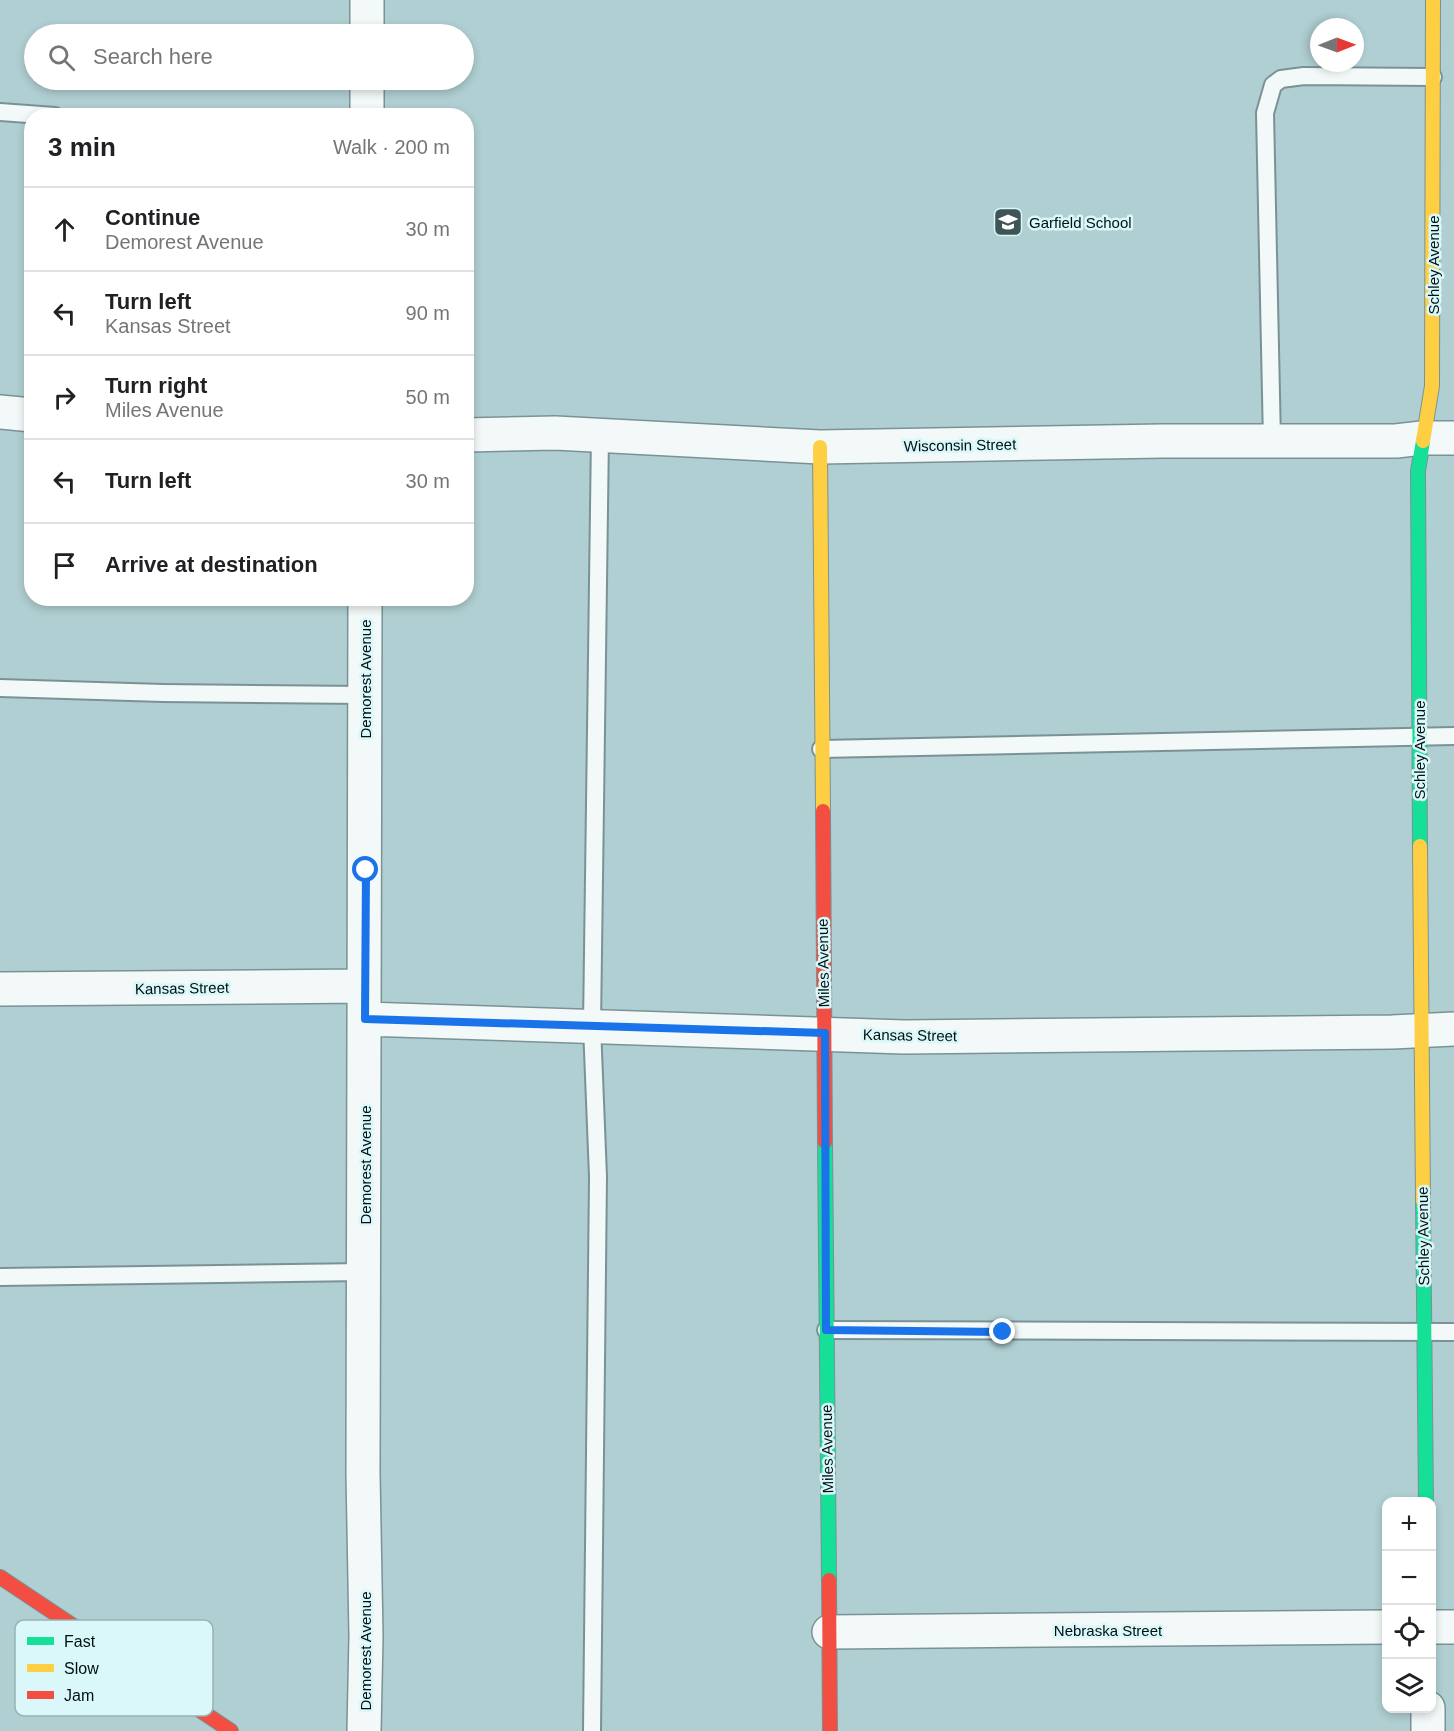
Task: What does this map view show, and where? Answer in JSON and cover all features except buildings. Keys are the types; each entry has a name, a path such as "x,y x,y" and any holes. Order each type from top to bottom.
{"street":[{"path":"367,0 367,24"},
{"name":"Schley Avenue","path":"1426,1497 1420,1030 1418,471 1438,438 1432,386 1433,0"},
{"path":"367,90 367,108"},
{"path":"0,412 24,414"},
{"name":"Wisconsin Street","path":"474,435 555,433 820,447 1162,441 1396,441 1438,438"},
{"name":"Miles Avenue","path":"820,447 830,1731"},
{"name":"Demorest Avenue","path":"364,1731 366,1636 363,1473 365,606"},
{"name":"Kansas Street","path":"0,989 364,986"},
{"name":"Kansas Street","path":"365,1019 904,1037 1392,1032 1454,1029"},
{"path":"0,1577 64,1620"},
{"name":"Nebraska Street","path":"829,1632 1382,1627"},
{"path":"1436,1627 1454,1627"},
{"path":"1428,1713 1428,1731"},
{"path":"208,1716 231,1731"}],"lane":[{"path":"1272,441 1265,113 1273,85 1281,79 1304,76 1433,77"},
{"path":"0,112 24,114"},
{"path":"1433,136 1454,136"},
{"path":"592,1731 598,1177 592,1026 600,435"},
{"path":"0,688 163,693 365,695"},
{"path":"821,749 1454,736"},
{"path":"0,1277 364,1272"},
{"path":"826,1330 1454,1332"}],"traffic: fast":[{"path":"1420,846 1418,471 1423,441"},
{"path":"825,1142 829,1580"},
{"path":"1423,1201 1426,1497"}],"traffic: slow":[{"path":"1423,441 1432,386 1433,0"},
{"path":"820,447 823,811"},
{"path":"1420,846 1423,1201"}],"traffic: jam":[{"path":"823,811 825,1142"},
{"path":"0,1577 64,1620"},
{"path":"829,1580 830,1731"},
{"path":"208,1716 231,1731"}],"place":[{"name":"Garfield School","path":"1008,222"}],"route":[{"path":"366,870 365,1019 825,1033 826,1330 1003,1332"}]}
